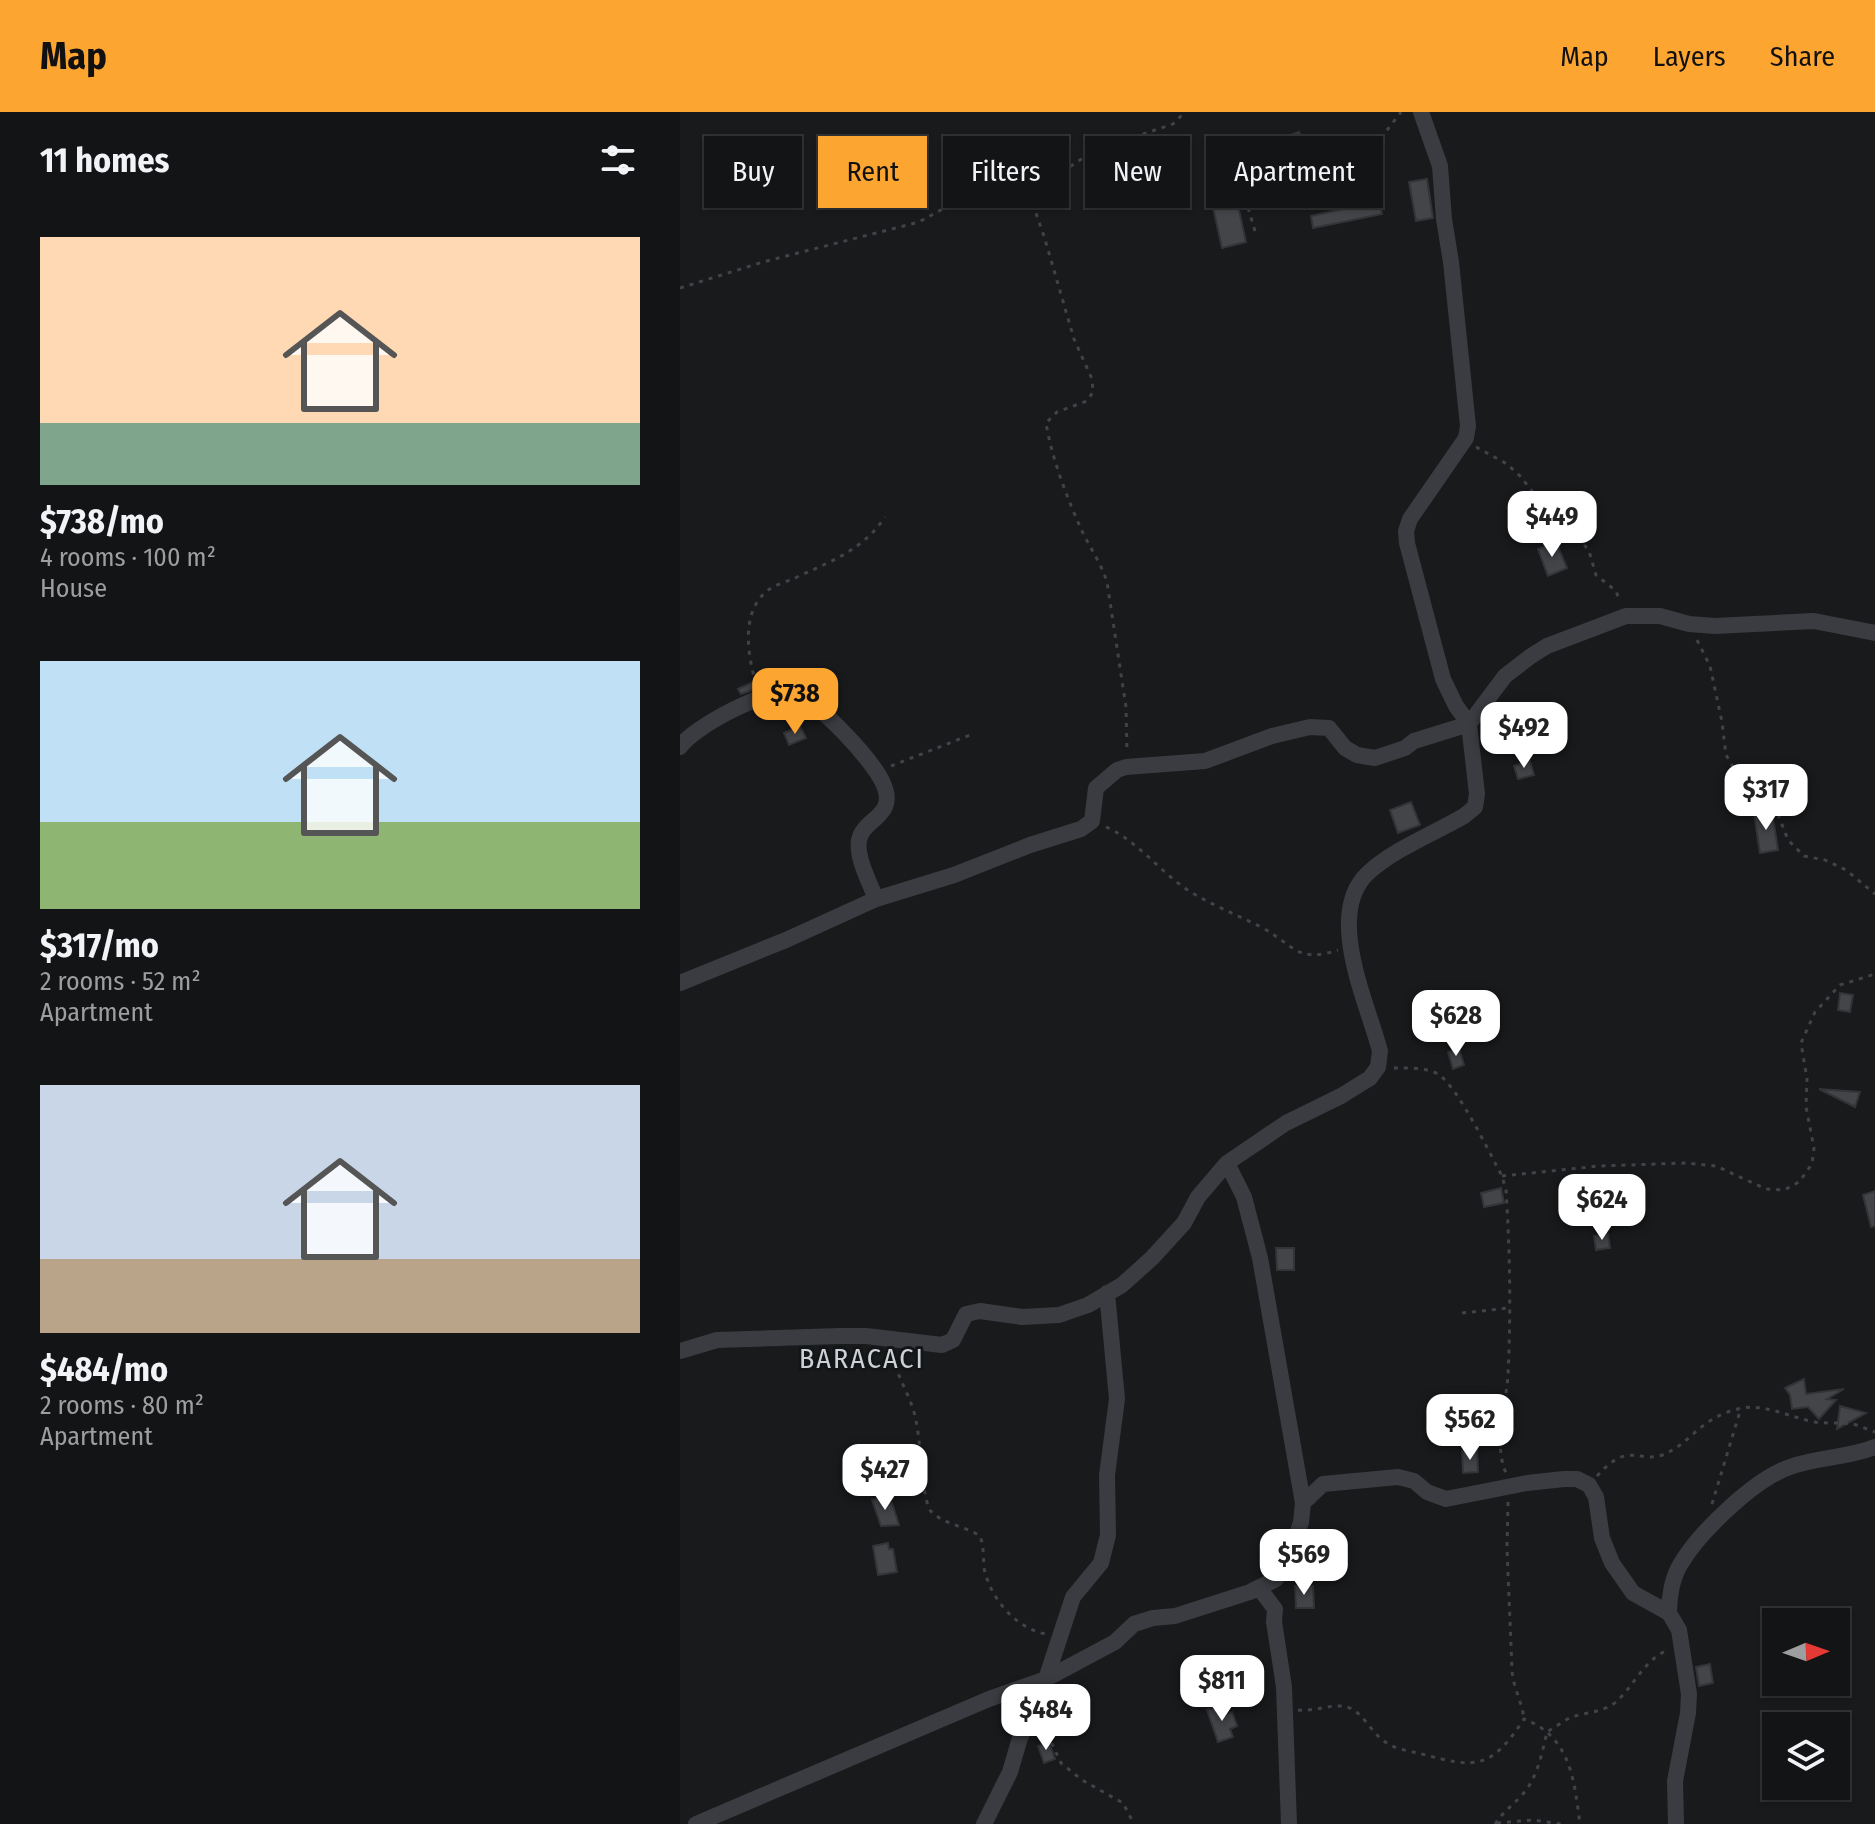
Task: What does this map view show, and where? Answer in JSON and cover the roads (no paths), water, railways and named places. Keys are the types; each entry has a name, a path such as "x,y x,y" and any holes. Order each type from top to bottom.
{"street":[{"path":"680,1351 717,1340 866,1336 942,1345 953,1340 966,1314 980,1311 1022,1317 1059,1315 1088,1305 1122,1285 1152,1258 1184,1223 1198,1197 1227,1163 1286,1123 1370,1078 1378,1067 1380,1051 1371,1015 1362,995 1351,945 1352,902 1365,876 1382,862 1464,816 1475,807 1477,794 1469,724 1443,679 1409,559 1406,531 1418,505 1466,438 1468,408 1440,166 1421,112"},
{"path":"680,983 876,899 954,875 1081,829 1092,821 1096,788 1117,770 1126,767 1205,761 1244,745 1310,727 1329,728 1345,748 1357,755 1375,758 1405,748 1414,741 1469,724 1505,676 1531,656 1547,646 1626,616 1660,616 1689,624 1715,626 1814,621 1875,633"},
{"path":"680,747 709,721 761,699 787,692 807,700 834,723 876,771 886,795 885,808 863,832 859,841 862,860 876,899"},
{"path":"696,1824 989,1699 1046,1679 1115,1642 1134,1624 1175,1616 1259,1588 1276,1579 1291,1553 1301,1522 1303,1503 1260,1258 1244,1197 1227,1163"},
{"path":"984,1824 1010,1772 1073,1597 1101,1563 1108,1535 1107,1475 1117,1399 1107,1293"},
{"path":"1676,1824 1675,1781 1689,1694 1679,1630 1669,1613 1669,1600 1679,1566 1701,1536 1766,1478 1792,1466 1858,1454 1875,1447"},
{"path":"1303,1503 1323,1484 1398,1477 1414,1481 1427,1492 1446,1499 1527,1483 1577,1479 1589,1485 1596,1497 1602,1538 1612,1563 1633,1593 1669,1613"},
{"path":"1259,1588 1275,1609 1284,1703 1289,1824"}],"district":[{"name":"BARACACI","path":"862,1358"}]}
